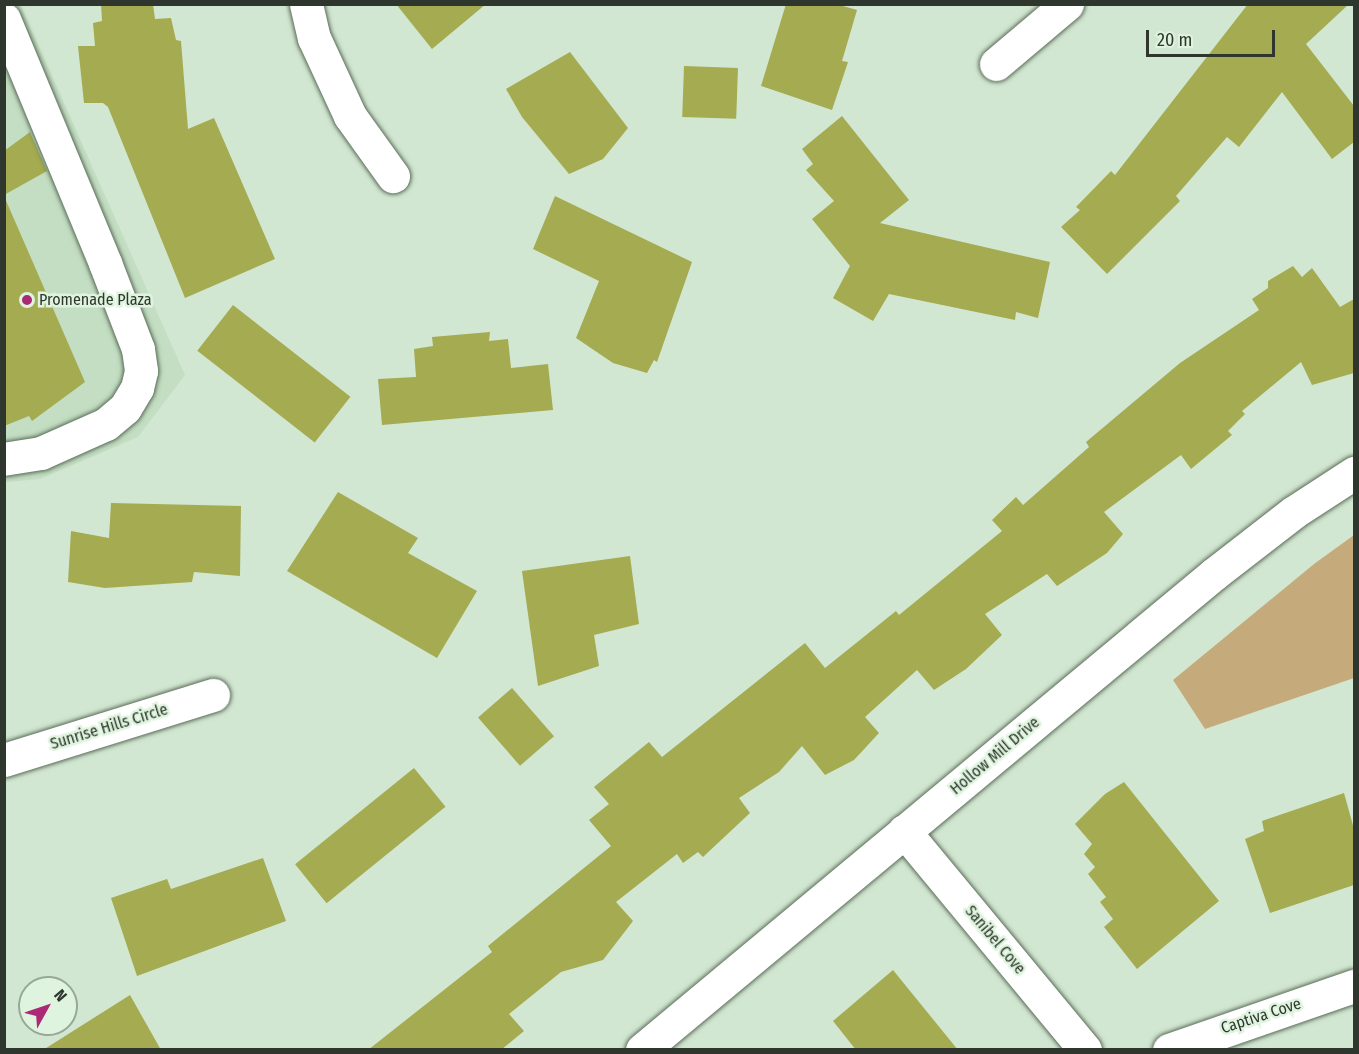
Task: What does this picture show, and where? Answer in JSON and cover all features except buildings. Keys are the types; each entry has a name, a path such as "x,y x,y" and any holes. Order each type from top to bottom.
{"street":[{"path":"306,4 315,38 350,116 393,176"},
{"path":"996,64 1067,4"},
{"path":"4,19 105,263 138,349 141,371 137,388 125,408 106,424 41,453 4,459"},
{"name":"Hollow Mill Drive","path":"642,1050 1215,574 1294,512 1354,473"},
{"name":"Sunrise Hills Circle","path":"4,760 213,695"},
{"name":"Sanibel Cove","path":"904,831 1085,1050"},
{"name":"Captiva Cove","path":"1169,1050 1354,986"}],"shaded area":[{"path":"20,4 185,375 138,437 40,479 5,482 4,5"},
{"path":"1354,535 1354,678 1205,729 1173,680 1314,564"}],"place":[{"name":"Promenade Plaza","path":"27,300"}]}
